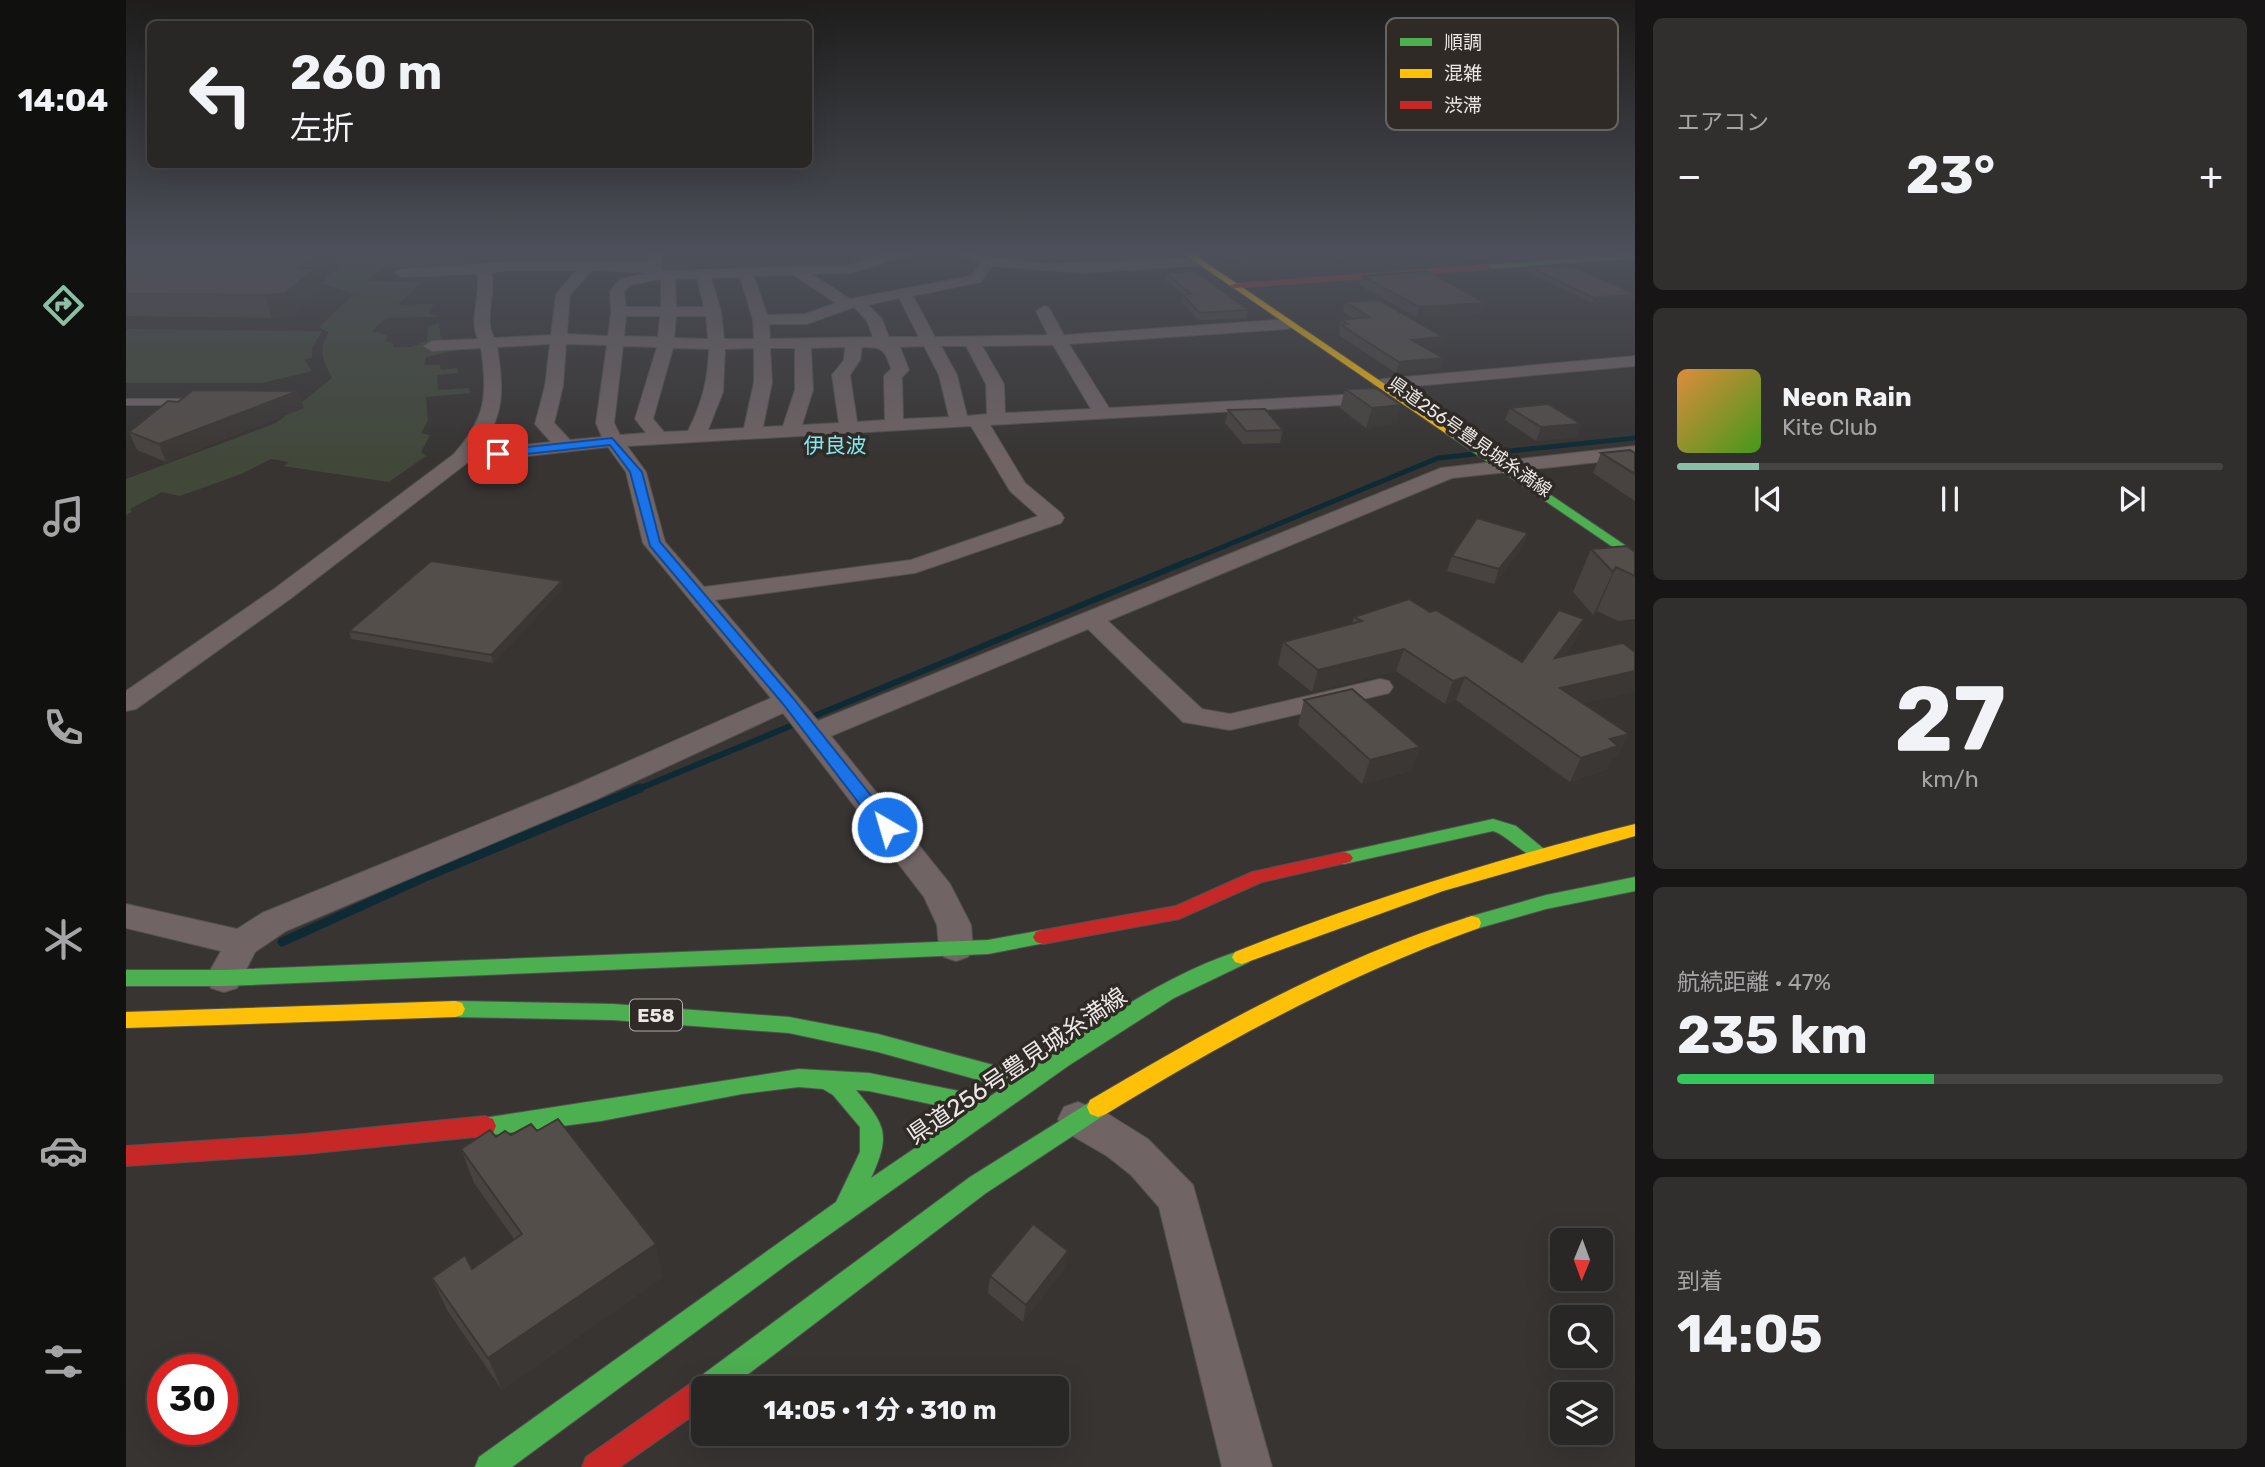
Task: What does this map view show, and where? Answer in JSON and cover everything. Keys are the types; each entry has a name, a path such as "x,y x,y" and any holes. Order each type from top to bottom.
{"main road":[{"name":"県道256号豊見城糸満線","path":"1288,324 1382,391 1458,452 1488,462 1635,558"},
{"name":"県道256号豊見城糸満線","path":"1402,397 1635,577"},
{"path":"126,978 224,978 988,947 1179,912 1258,877 1493,825 1510,830 1538,853"},
{"name":"県道256号豊見城糸満線","path":"489,1467 698,1312 845,1208 993,1108 1031,1087 1111,1027 1224,964 1295,935 1538,853 1635,830"},
{"path":"725,1376 839,1293 1066,1116 1239,1023 1356,967 1494,916 1635,884"},
{"name":"E58","path":"126,1020 438,1008 612,1011 785,1025 891,1045 1031,1087"},
{"path":"824,1078 841,1088 872,1124 871,1152 845,1208"},
{"path":"126,1156 202,1152 501,1124 605,1111 771,1082 824,1078 885,1084 1018,1111"},
{"path":"596,1467 691,1400"}],"street":[{"path":"126,703 282,594 461,458 485,432 496,398 483,322"},
{"path":"560,322 554,386 544,424 565,446"},
{"path":"617,322 605,423 612,441 636,472 654,543 788,701 938,892 954,925 956,948"},
{"path":"659,438 644,419 655,394 666,322"},
{"path":"695,437 714,392 714,322"},
{"path":"753,432 762,382 761,322"},
{"path":"875,322 882,341 894,349 900,370 893,376 894,425"},
{"path":"699,595 915,566 1054,518 1017,487 948,375 920,322"},
{"path":"1051,322 1069,360 1102,413"},
{"path":"432,346 559,339 715,344 1061,340 1288,324"},
{"path":"791,430 804,390 803,341"},
{"path":"971,341 995,384 977,420"},
{"path":"849,427 842,375 852,360 854,342"},
{"path":"461,458 612,441 1102,413 1382,391 1635,361"},
{"path":"1382,391 1402,397"},
{"path":"812,734 1448,472 1488,462 1635,452"},
{"path":"1090,618 1193,716 1230,722 1380,687"},
{"path":"224,978 242,943 274,922 586,792 788,701"},
{"path":"126,916 242,943"},
{"path":"1066,1116 1120,1139 1167,1184 1178,1199 1247,1467"}],"lane":[{"path":"126,402 194,402"}],"green space":[{"path":"324,322 381,322 372,331 388,336 385,341 393,343 393,347 411,347 427,341 428,326 439,323 441,339 452,342 449,352 426,357 424,365 440,365 441,370 457,368 458,373 437,375 438,390 469,388 470,393 426,397 428,421 421,433 430,435 421,452 426,456 389,482 283,466 289,462 271,459 241,474 180,496 162,492 130,509 132,512 126,515 126,479 276,423 332,378 322,350 329,332 319,327"},
{"path":"126,329 322,331 312,348 312,358 304,359 312,371 262,383 126,383"}],"building":[{"path":"1345,322 1418,322 1443,337 1412,340 1443,358 1399,362 1341,325 1348,324"},
{"path":"1376,388 1401,405 1372,408 1345,389"},
{"path":"193,390 298,391 159,444 129,432 168,401 178,402"},
{"path":"1548,404 1581,424 1541,427 1510,408"},
{"path":"1265,409 1283,430 1246,431 1228,410"},
{"path":"1630,450 1635,453 1635,474 1601,453"},
{"path":"1477,518 1528,533 1499,569 1452,556"},
{"path":"1627,546 1635,552 1635,576 1616,567 1613,572 1591,549"},
{"path":"431,561 562,581 491,655 349,631"},
{"path":"1409,599 1430,612 1436,610 1522,662 1559,610 1584,619 1555,658 1623,643 1635,652 1635,671 1560,688 1629,734 1610,739 1618,746 1581,758 1465,677 1453,681 1404,649 1318,670 1283,642 1362,621 1354,617"},
{"path":"1352,689 1420,747 1370,760 1304,700"},
{"path":"558,1119 656,1244 488,1358 432,1278 465,1255 472,1269 522,1234 461,1149 490,1130 496,1137 505,1131 511,1135 531,1124 537,1131"},
{"path":"1033,1224 1068,1251 1026,1305 990,1276"}],"waterway":[{"path":"1491,453 1635,438"},
{"path":"1184,563 1438,458 1475,454"},
{"path":"636,790 1188,561"},
{"path":"282,942 430,875 640,788"}],"traffic: fast":[{"path":"1455,435 1635,558"},
{"path":"1344,858 1493,825 1510,830 1538,853"},
{"path":"1472,923 1546,902 1635,884"},
{"path":"126,978 224,978 988,947 1043,937"},
{"path":"489,1467 781,1254 1096,1036 1167,993 1242,957"},
{"path":"455,1009 613,1012 789,1025 878,1043 1025,1083"},
{"path":"485,1126 601,1111 742,1085 799,1078 869,1082 994,1108"},
{"path":"824,1078 841,1088 871,1124 871,1152 845,1208"},
{"path":"724,1376 978,1185 1098,1107"}],"traffic: slow":[{"path":"1289,322 1455,435"},
{"path":"1242,957 1436,886 1635,830"},
{"path":"1098,1107 1280,1004 1374,960 1472,923"},
{"path":"126,1020 455,1009"}],"traffic: jam":[{"path":"1043,937 1179,912 1258,877 1344,858"},
{"path":"126,1156 305,1144 485,1126"},
{"path":"596,1467 691,1400"}],"district":[{"name":"伊良波","path":"835,446"}],"route":[{"path":"498,454 612,441 636,472 654,543 788,701 887,827"}]}
